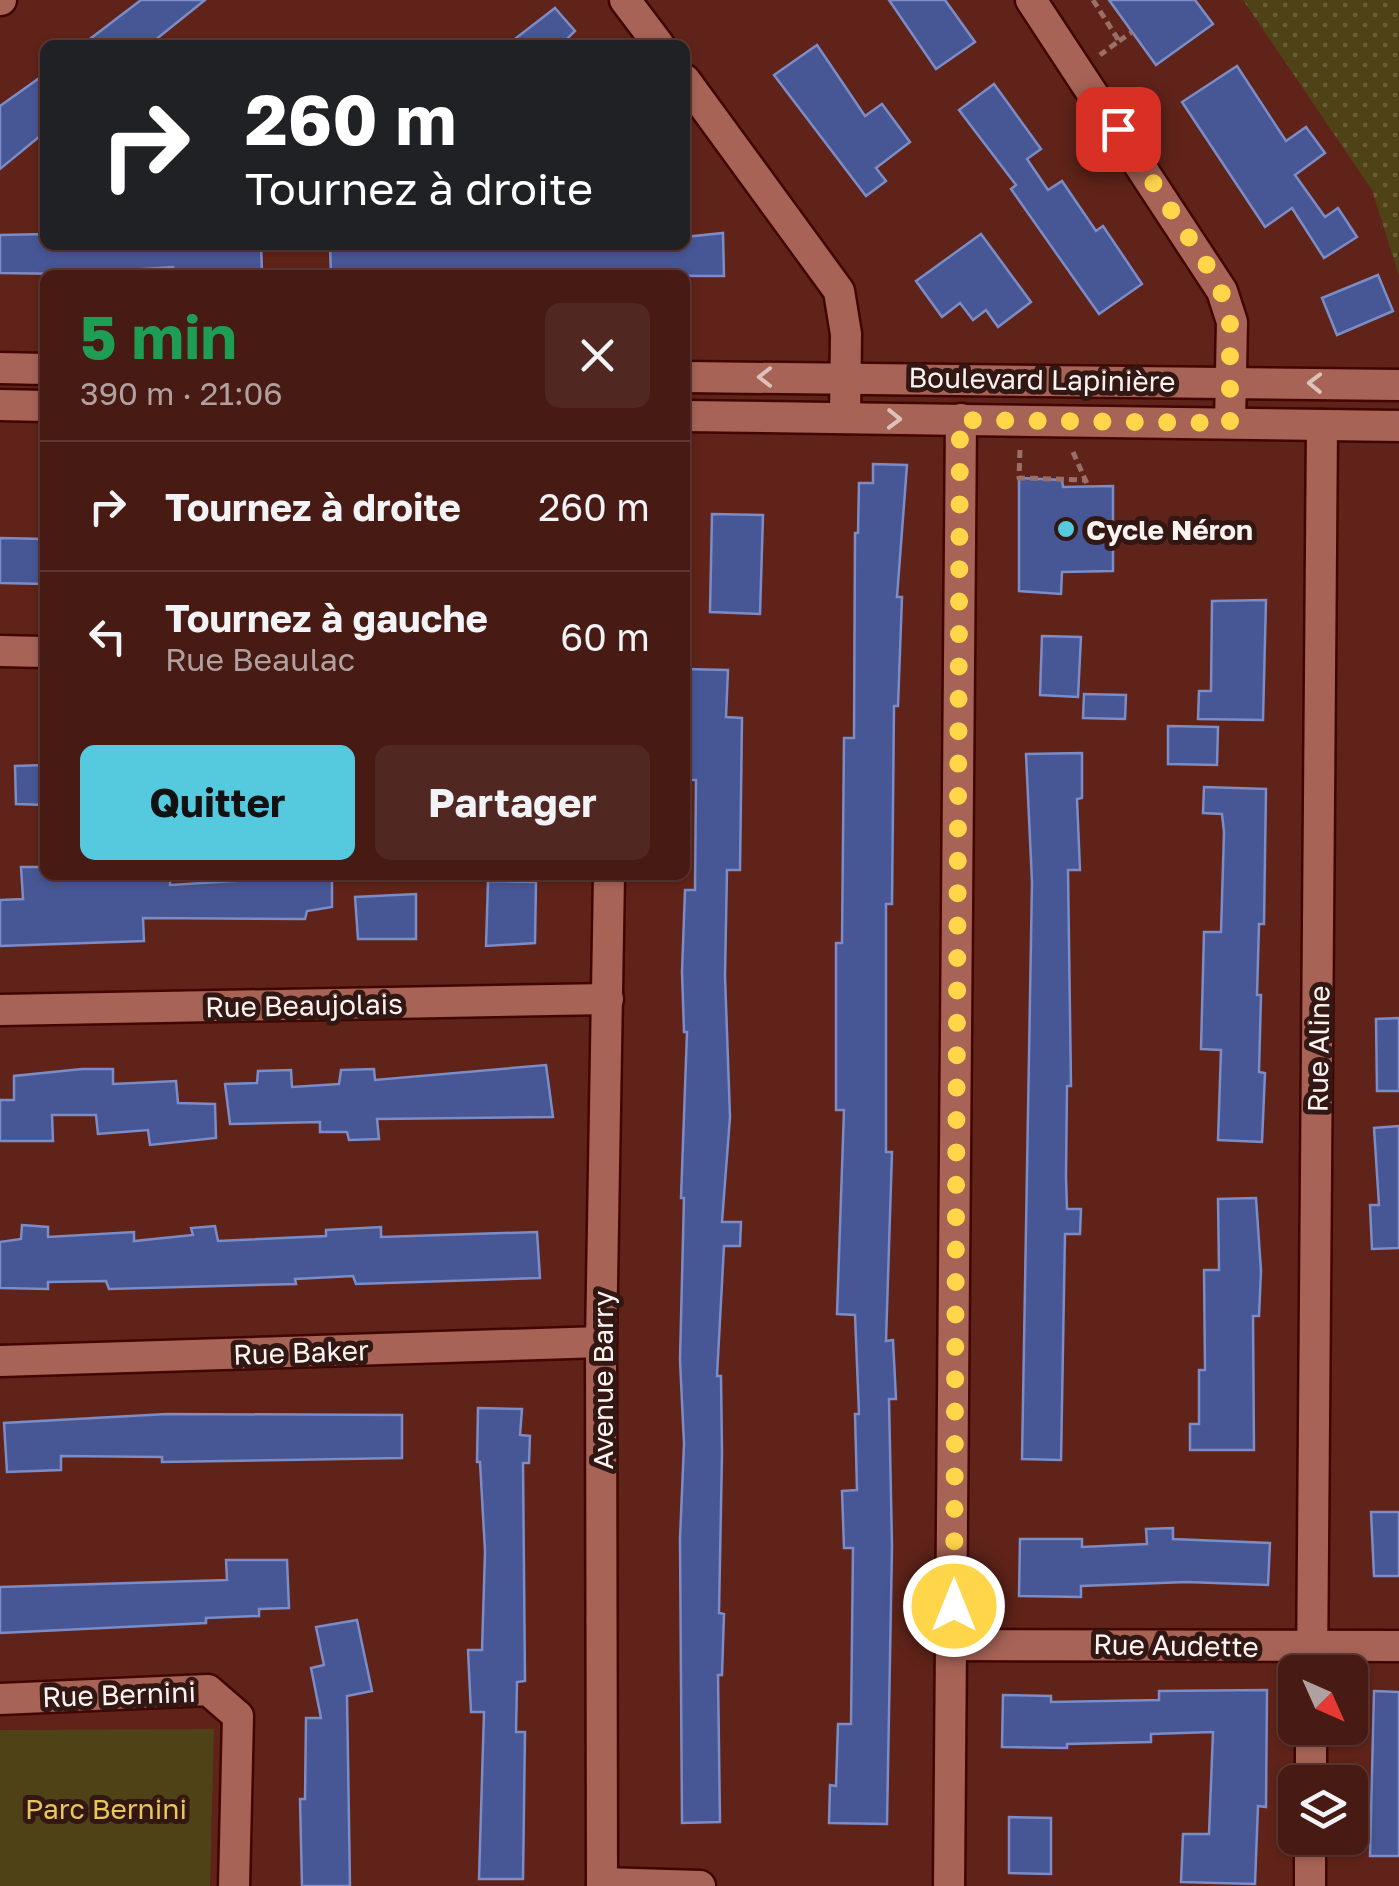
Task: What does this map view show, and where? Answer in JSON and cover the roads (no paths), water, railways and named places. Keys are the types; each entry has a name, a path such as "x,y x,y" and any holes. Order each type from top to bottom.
{"street":[{"path":"625,0 655,40"},
{"path":"1032,0 1222,291 1232,322 1230,423"},
{"path":"690,87 836,283 844,308 845,418"},
{"path":"0,368 40,369"},
{"name":"Boulevard Lapinière","path":"690,377 1399,385"},
{"path":"0,405 40,406"},
{"name":"Boulevard Lapinière","path":"690,416 1399,426"},
{"path":"950,1886 960,420"},
{"name":"Rue Aline","path":"1312,1655 1322,425"},
{"path":"0,651 40,652"},
{"name":"Avenue Barry","path":"602,1885 602,1342 609,880"},
{"name":"Rue Beaujolais","path":"0,1010 608,999"},
{"name":"Rue Baker","path":"0,1361 602,1342"},
{"name":"Rue Audette","path":"954,1645 1278,1659"},
{"name":"Rue Audette","path":"1343,1655 1399,1646"},
{"name":"Rue Bernini","path":"0,1699 208,1690 238,1716 234,1886"},
{"path":"1310,1855 1310,1886"},
{"path":"602,1885 700,1886"}],"place":[{"name":"Cycle Néron","path":"1066,529"}],"park label":[{"name":"Parc Bernini","path":"106,1808"}]}
